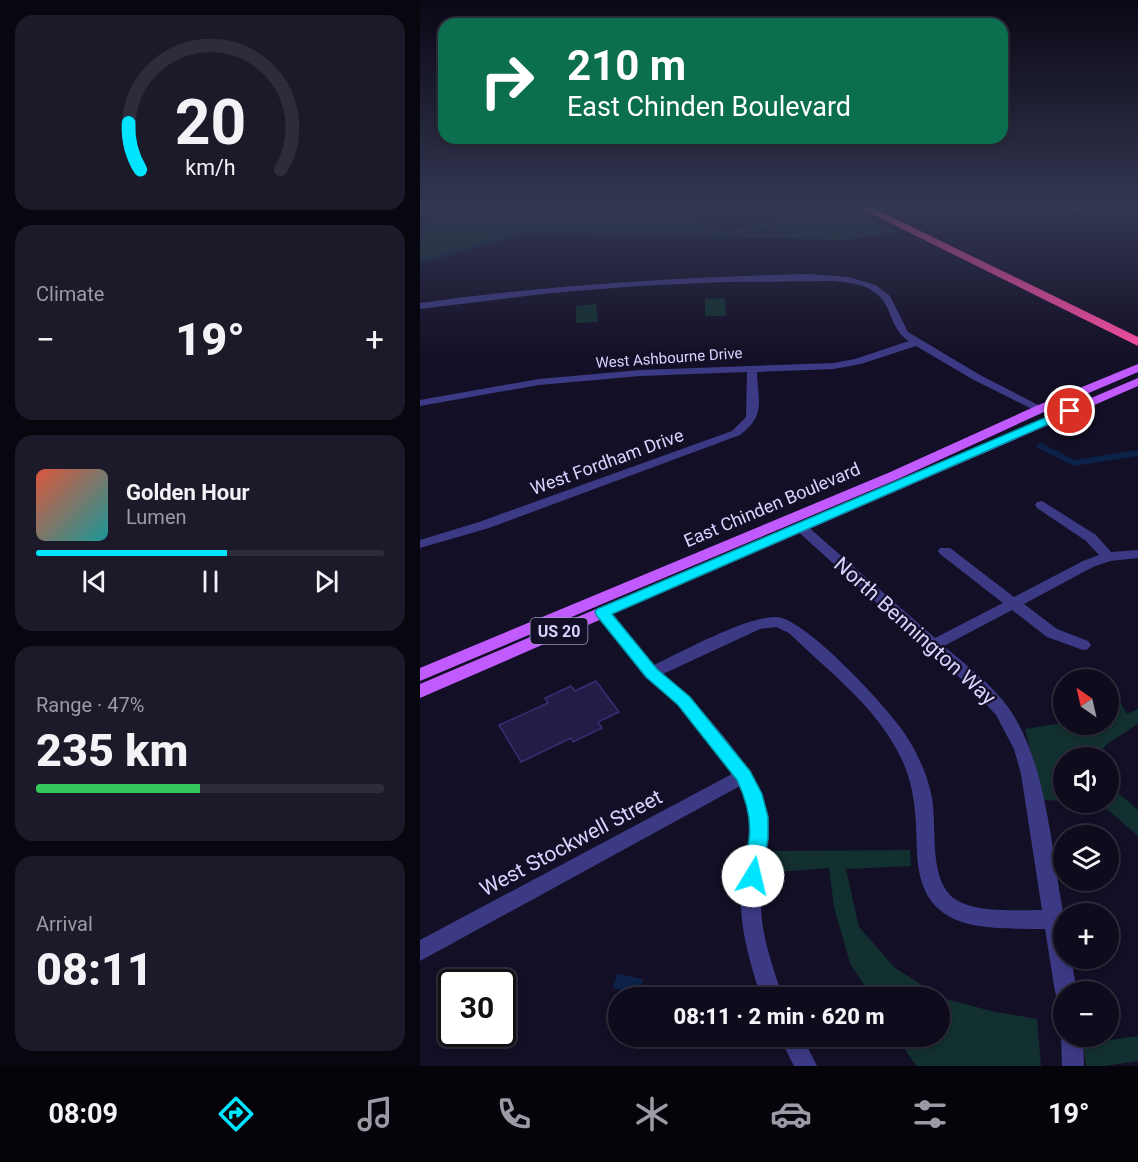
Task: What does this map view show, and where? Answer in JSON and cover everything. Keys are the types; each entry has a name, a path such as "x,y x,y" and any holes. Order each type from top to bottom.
{"highway":[{"path":"965,257 1138,342"},
{"path":"977,257 1138,333"}],"main road":[{"name":"East Chinden Boulevard","path":"420,675 893,476 1035,411 1138,368"},
{"name":"East Chinden Boulevard","path":"420,691 1138,382"},
{"path":"603,612 621,596 751,541 777,524"}],"street":[{"path":"420,306 502,294 628,283 736,278 839,279 859,282 880,291 891,304 897,325 904,334 976,376 984,386 1035,411"},
{"name":"West Ashbourne Drive","path":"420,402 539,382 640,373 834,366 858,362 917,342"},
{"name":"West Fordham Drive","path":"420,544 484,525 736,433 748,424 752,417 752,368"},
{"path":"1042,505 1091,538 1108,557"},
{"name":"North Bennington Way","path":"801,528 989,695 1014,731 1023,749 1030,774 1056,903"},
{"path":"945,551 1058,637 1083,645"},
{"path":"933,645 1079,568 1108,557 1138,554"},
{"path":"603,612 651,673 684,701 744,776 753,794 759,817 759,838 753,876 752,906 755,942 769,987"},
{"path":"651,673 757,624 778,622 794,630 878,710 907,751 923,798 926,870 932,887 945,902 960,911 977,916 1053,919"},
{"name":"West Stockwell Street","path":"420,951 744,776"},
{"path":"796,1047 806,1066"},
{"path":"1072,1047 1073,1066"}],"green space":[{"path":"420,257 445,257 420,264"},
{"path":"725,298 726,316 705,316 705,299"},
{"path":"596,304 598,322 576,323 576,306"},
{"path":"1119,700 1127,714 1138,709 1138,724 1104,747 1053,747 1053,800 1043,800 1025,729 1053,725 1053,735 1119,735"},
{"path":"1119,794 1138,810 1138,836 1111,813 1119,813"},
{"path":"910,850 911,866 846,869 859,927 895,968 925,987 866,987 850,963 834,907 829,868 765,873 770,851"},
{"path":"950,1000 991,1011 1037,1019 1041,1066 916,1066 904,1047 950,1047"},
{"path":"1138,1036 1138,1061 1105,1066 1086,1066 1083,1047 1119,1047 1119,1039"}],"water":[{"path":"617,974 643,979 641,987 613,987"}],"building":[{"path":"596,681 619,712 598,722 602,728 573,742 571,738 521,762 499,725 548,703 545,698 571,686 575,691"}],"waterway":[{"path":"420,262 439,257"},
{"path":"1041,446 1074,463 1138,453"}],"route":[{"path":"753,876 759,838 759,817 753,794 744,776 684,701 651,673 603,612 1070,411"}]}
